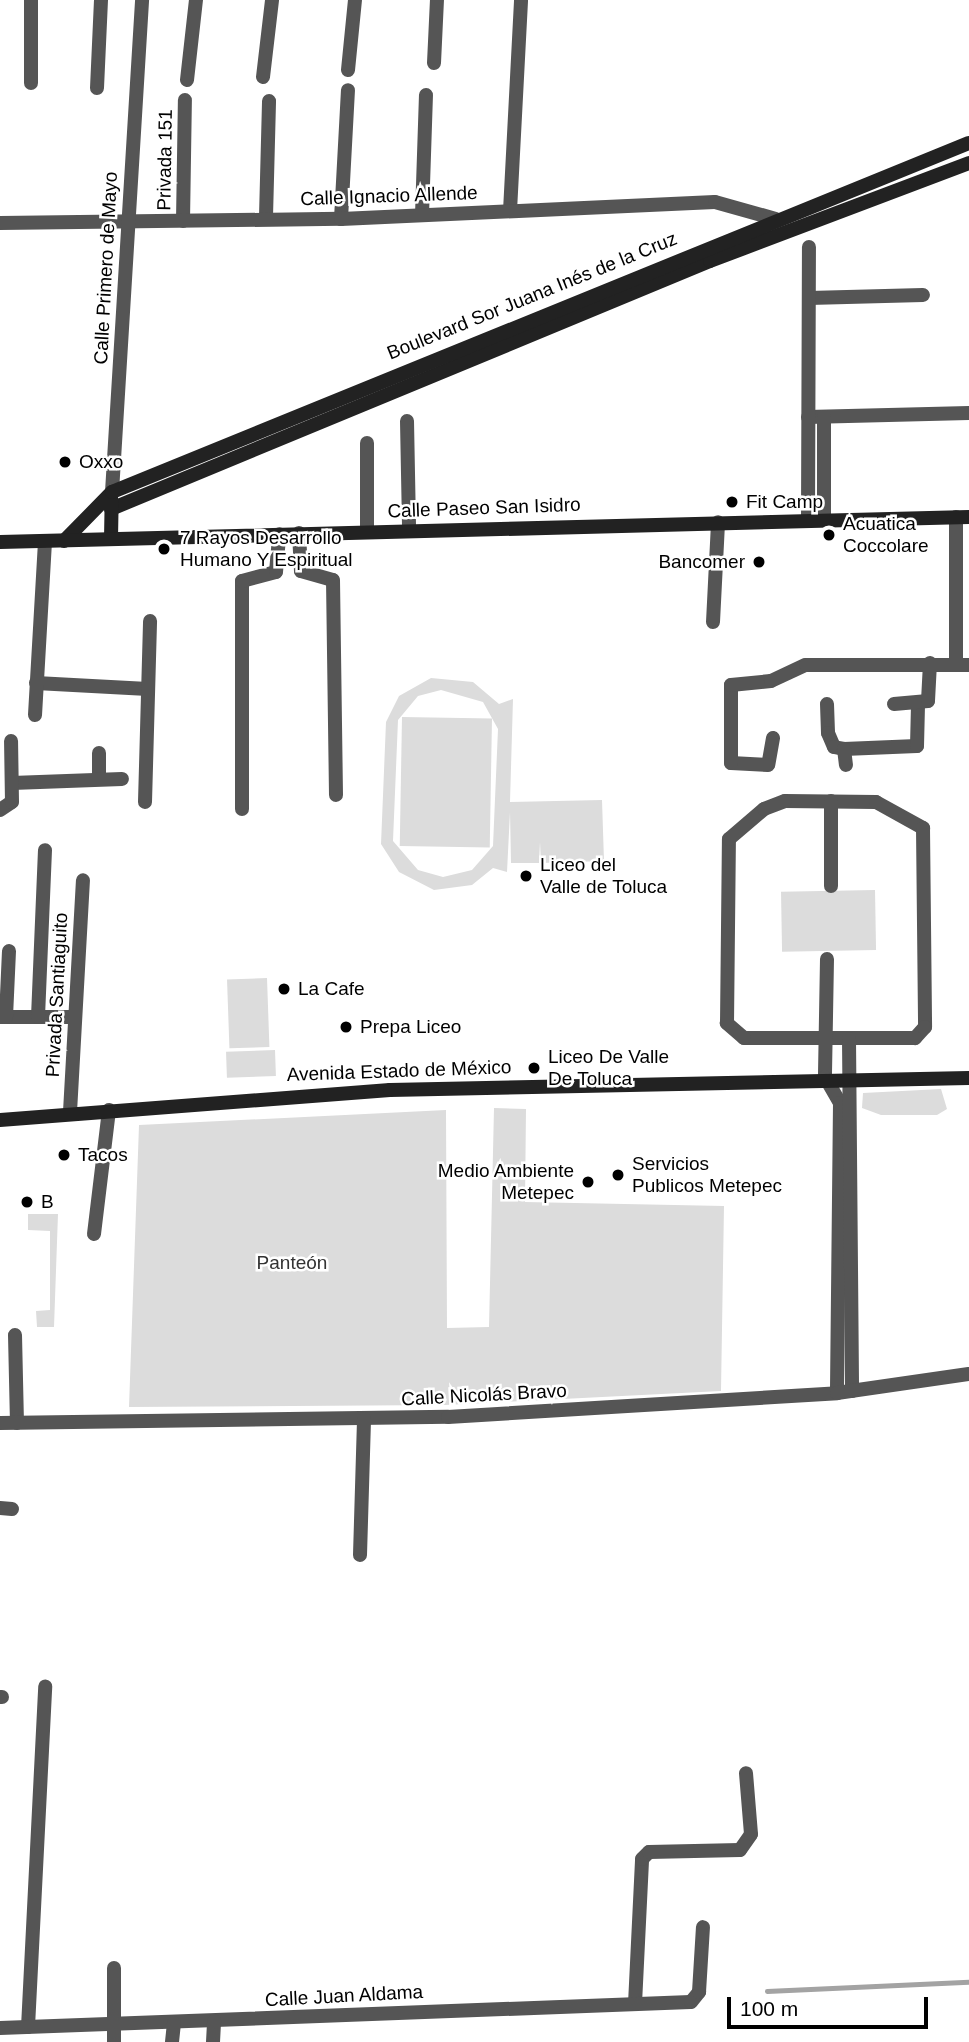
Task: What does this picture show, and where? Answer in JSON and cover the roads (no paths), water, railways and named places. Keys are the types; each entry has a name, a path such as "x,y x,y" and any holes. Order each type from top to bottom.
{"main road":[{"name":"Boulevard Sor Juana Inés de la Cruz","path":"113,492 776,219 969,143"},
{"name":"Boulevard Sor Juana Inés de la Cruz","path":"111,509 710,261 969,163"},
{"name":"Calle Primero de Mayo","path":"111,539 113,492"},
{"path":"64,541 113,492"},
{"name":"Calle Paseo San Isidro","path":"0,542 963,517"},
{"name":"Avenida Estado de México","path":"0,1120 70,1112 390,1090 852,1076 969,1078"}],"street":[{"path":"31,0 31,83"},
{"path":"97,89 101,0"},
{"name":"Calle Primero de Mayo","path":"113,492 142,0"},
{"path":"187,80 196,0"},
{"path":"263,77 272,0"},
{"path":"348,70 355,0"},
{"path":"434,64 437,0"},
{"path":"510,211 522,0"},
{"path":"341,219 348,90"},
{"path":"422,215 426,95"},
{"name":"Privada 151","path":"183,221 185,100"},
{"path":"266,218 269,101"},
{"name":"Calle Ignacio Allende","path":"0,223 127,219 341,219 715,202 776,219"},
{"path":"808,520 809,247"},
{"path":"809,298 923,295"},
{"path":"808,417 969,414"},
{"path":"824,417 824,520"},
{"path":"407,421 409,530"},
{"path":"367,443 367,531"},
{"path":"773,738 768,765 731,763 731,685 771,681 806,665 962,664 963,517"},
{"path":"713,622 718,522"},
{"path":"299,533 301,571 329,575 337,646 336,795"},
{"path":"242,810 238,698 246,576 276,572 279,534"},
{"path":"35,715 45,541"},
{"path":"145,802 150,621"},
{"path":"894,704 918,704 930,697 930,663"},
{"path":"36,683 148,689"},
{"path":"827,704 828,733 834,747 844,749 917,746 918,704"},
{"path":"0,810 12,802 11,741"},
{"path":"844,749 846,765"},
{"path":"99,779 100,753"},
{"path":"12,783 122,779"},
{"path":"831,802 831,886"},
{"path":"831,802 884,803 923,828 925,1027 915,1038 744,1038 727,1023 729,839 773,803 831,802"},
{"path":"38,1017 45,850"},
{"name":"Privada Santiaguito","path":"70,1112 83,880"},
{"path":"9,951 3,1017 75,1017"},
{"path":"827,959 825,1077 840,1103 844,1392"},
{"path":"844,1392 852,1076 849,1039"},
{"path":"94,1234 109,1110"},
{"path":"15,1335 17,1423"},
{"name":"Calle Nicolás Bravo","path":"0,1423 364,1419 844,1392 969,1374"},
{"path":"360,1555 364,1419"},
{"path":"28,2027 45,1686"},
{"path":"635,2004 642,1859 649,1852 740,1850 751,1834 746,1773"},
{"name":"Calle Juan Aldama","path":"0,2028 114,2026 691,2001 699,1992 703,1927"},
{"path":"114,1968 114,2042"},
{"path":"213,2042 214,2021"},
{"path":"172,2042 174,2022"}],"waterway":[{"path":"767,1991 969,1982"}],"place":[{"name":"Oxxo","path":"65,462"},
{"name":"Fit Camp","path":"732,502"},
{"name":"Acuatica Coccolare","path":"829,535"},
{"name":"7 Rayos Desarrollo Humano Y Espiritual","path":"164,549"},
{"name":"Bancomer","path":"759,562"},
{"name":"Liceo del Valle de Toluca","path":"526,876"},
{"name":"La Cafe","path":"284,989"},
{"name":"Prepa Liceo","path":"346,1027"},
{"name":"Liceo De Valle De Toluca","path":"534,1068"},
{"name":"Tacos","path":"64,1155"},
{"name":"Servicios Publicos Metepec","path":"618,1175"},
{"name":"Medio Ambiente Metepec","path":"588,1182"},
{"name":"B","path":"27,1202"}],"park label":[{"name":"Panteón","path":"292,1263"}]}
